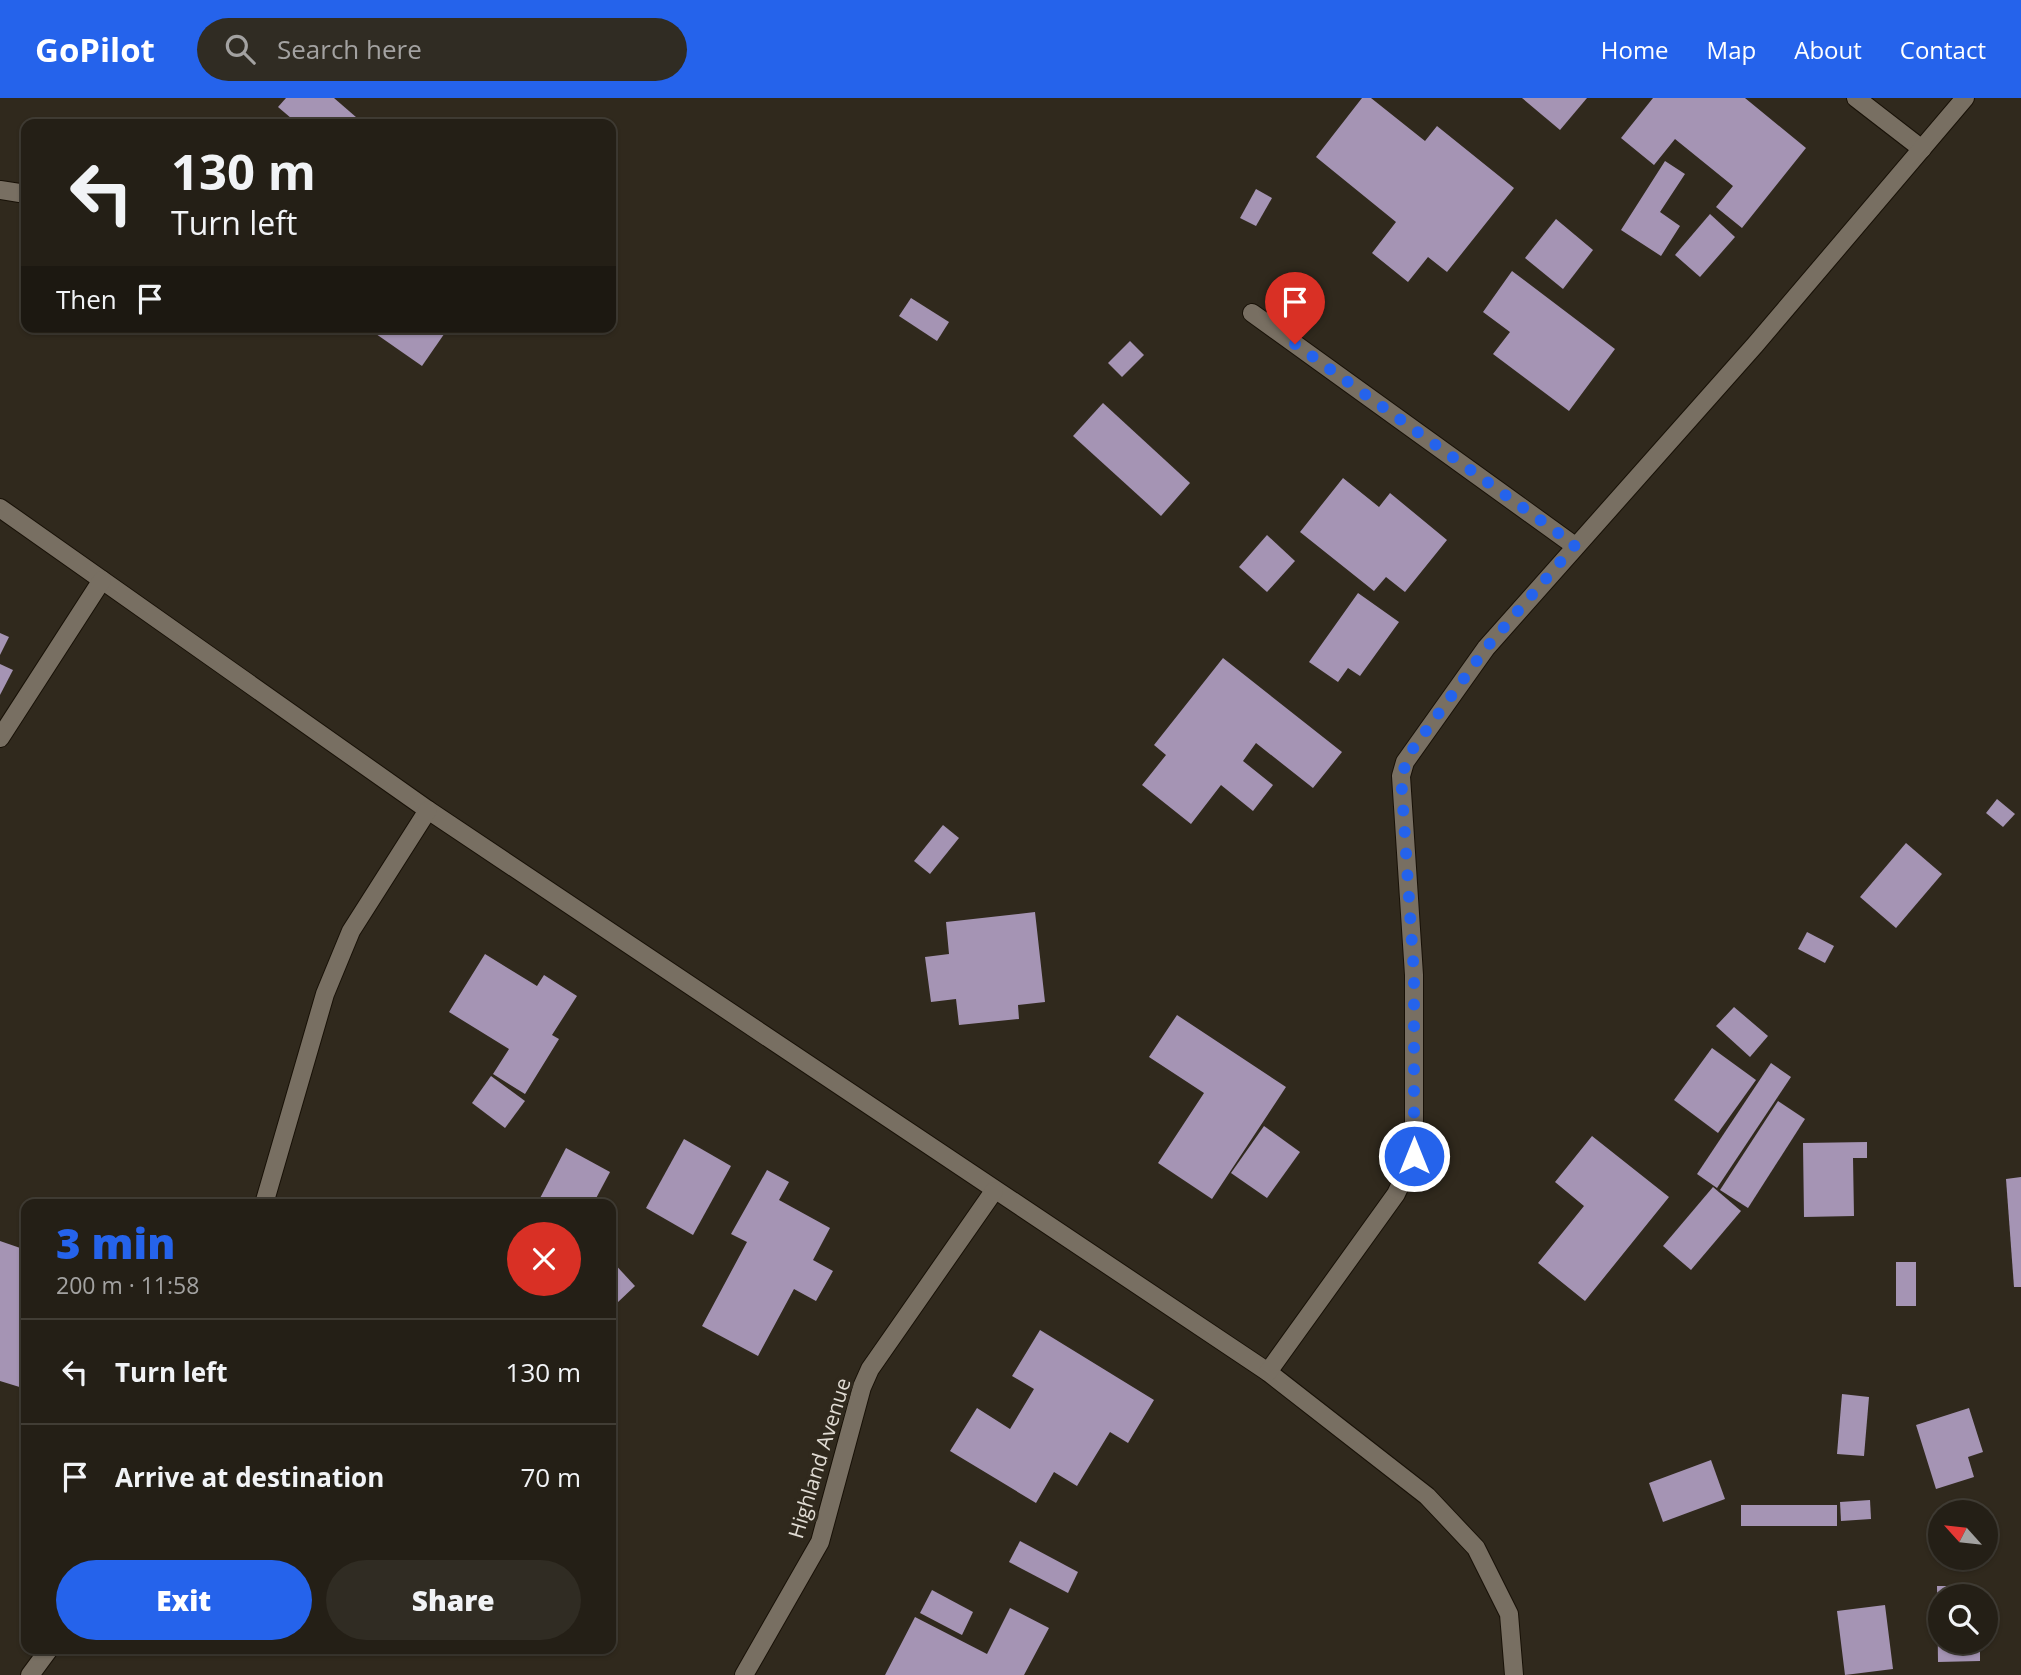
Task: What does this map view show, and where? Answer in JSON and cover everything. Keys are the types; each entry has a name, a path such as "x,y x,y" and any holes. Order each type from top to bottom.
{"street":[{"path":"1856,98 1922,149"},
{"path":"1268,1371 1396,1194 1414,1156 1414,975 1401,776 1405,762 1486,648 1755,345 1965,98"},
{"path":"0,190 21,193"},
{"path":"1252,313 1575,545"},
{"path":"0,508 428,810 994,1191 1268,1371 1427,1496 1476,1548 1509,1614 1514,1675"},
{"path":"0,738 102,580"},
{"path":"265,1199 325,994 351,931 428,810"},
{"name":"Highland Avenue","path":"744,1675 820,1542 862,1387 870,1369 994,1191"},
{"path":"30,1675 46,1654"}],"building":[{"path":"286,98 334,98 358,119 292,119 278,107"},
{"path":"1362,98 1371,98 1425,141 1437,126 1514,188 1447,272 1428,257 1408,282 1372,253 1396,222 1316,157"},
{"path":"1522,98 1587,98 1560,130"},
{"path":"1653,98 1745,98 1806,148 1742,228 1716,207 1733,186 1675,139 1654,165 1621,138"},
{"path":"1665,161 1685,174 1660,212 1680,226 1661,256 1621,230"},
{"path":"1256,189 1272,198 1256,226 1240,218"},
{"path":"1710,214 1735,237 1700,277 1675,255"},
{"path":"1556,219 1593,250 1563,289 1525,258"},
{"path":"1512,271 1615,349 1569,411 1493,354 1510,332 1483,312"},
{"path":"911,298 949,322 937,341 899,316"},
{"path":"375,333 445,333 422,366"},
{"path":"1130,341 1144,355 1122,377 1108,363"},
{"path":"1103,403 1190,483 1161,516 1073,436"},
{"path":"1343,478 1379,507 1390,493 1447,540 1405,592 1386,577 1374,591 1300,532"},
{"path":"1267,535 1295,561 1267,592 1239,567"},
{"path":"1358,593 1399,622 1360,676 1348,668 1338,682 1309,662"},
{"path":"0,633 9,637 0,655"},
{"path":"1223,658 1342,752 1313,788 1256,743 1243,761 1273,785 1253,811 1221,785 1191,824 1142,785 1166,755 1154,745"},
{"path":"0,664 13,670 0,695"},
{"path":"1997,799 2015,814 2003,827 1986,813"},
{"path":"943,825 959,838 930,874 914,861"},
{"path":"1906,843 1942,874 1896,928 1860,897"},
{"path":"1035,912 1045,1002 1018,1005 1019,1019 959,1025 956,999 931,1002 925,957 949,954 946,922"},
{"path":"1807,932 1834,946 1825,963 1798,949"},
{"path":"485,954 537,986 544,975 577,996 552,1035 559,1039 525,1094 493,1074 509,1049 449,1012"},
{"path":"1734,1007 1768,1036 1750,1057 1716,1026"},
{"path":"1177,1015 1286,1087 1212,1199 1158,1163 1204,1093 1149,1057"},
{"path":"1712,1048 1756,1080 1718,1133 1674,1100"},
{"path":"1771,1063 1791,1077 1717,1188 1697,1174"},
{"path":"491,1076 525,1101 505,1128 472,1103"},
{"path":"1778,1101 1805,1119 1748,1208 1720,1190"},
{"path":"1264,1126 1300,1152 1267,1198 1231,1173"},
{"path":"1592,1136 1669,1197 1585,1301 1538,1263 1584,1206 1555,1182"},
{"path":"684,1139 731,1166 693,1235 646,1208"},
{"path":"1867,1142 1867,1158 1853,1158 1854,1216 1804,1217 1803,1143"},
{"path":"566,1148 610,1172 596,1199 540,1199"},
{"path":"767,1170 789,1182 779,1200 830,1228 813,1260 833,1271 816,1301 794,1289 758,1356 702,1326 747,1242 731,1234"},
{"path":"2021,1177 2021,1287 2014,1287 2006,1179"},
{"path":"1713,1187 1741,1211 1691,1270 1663,1246"},
{"path":"0,1241 21,1248 21,1387 0,1381"},
{"path":"1896,1262 1916,1262 1916,1306 1896,1306"},
{"path":"616,1265 635,1286 616,1302"},
{"path":"1040,1330 1154,1400 1128,1443 1110,1432 1077,1486 1054,1472 1036,1503 950,1451 977,1408 1010,1429 1034,1389 1012,1376"},
{"path":"1842,1394 1869,1397 1864,1456 1837,1454"},
{"path":"1969,1408 1983,1452 1968,1457 1974,1477 1936,1489 1916,1425"},
{"path":"1711,1460 1725,1499 1663,1522 1649,1483"},
{"path":"1870,1500 1871,1519 1841,1521 1840,1502"},
{"path":"1741,1505 1837,1505 1837,1526 1741,1526"},
{"path":"1020,1541 1078,1572 1068,1593 1009,1562"},
{"path":"932,1590 973,1612 962,1635 920,1613"},
{"path":"1885,1605 1893,1669 1845,1675 1837,1611"},
{"path":"1010,1608 1049,1628 1024,1675 885,1675 915,1617 987,1654"},
{"path":"1938,1654 1980,1654 1980,1661 1938,1662"}],"route":[{"path":"1295,344 1575,545 1486,648 1412,750 1401,776 1414,975 1414,1156"}]}
